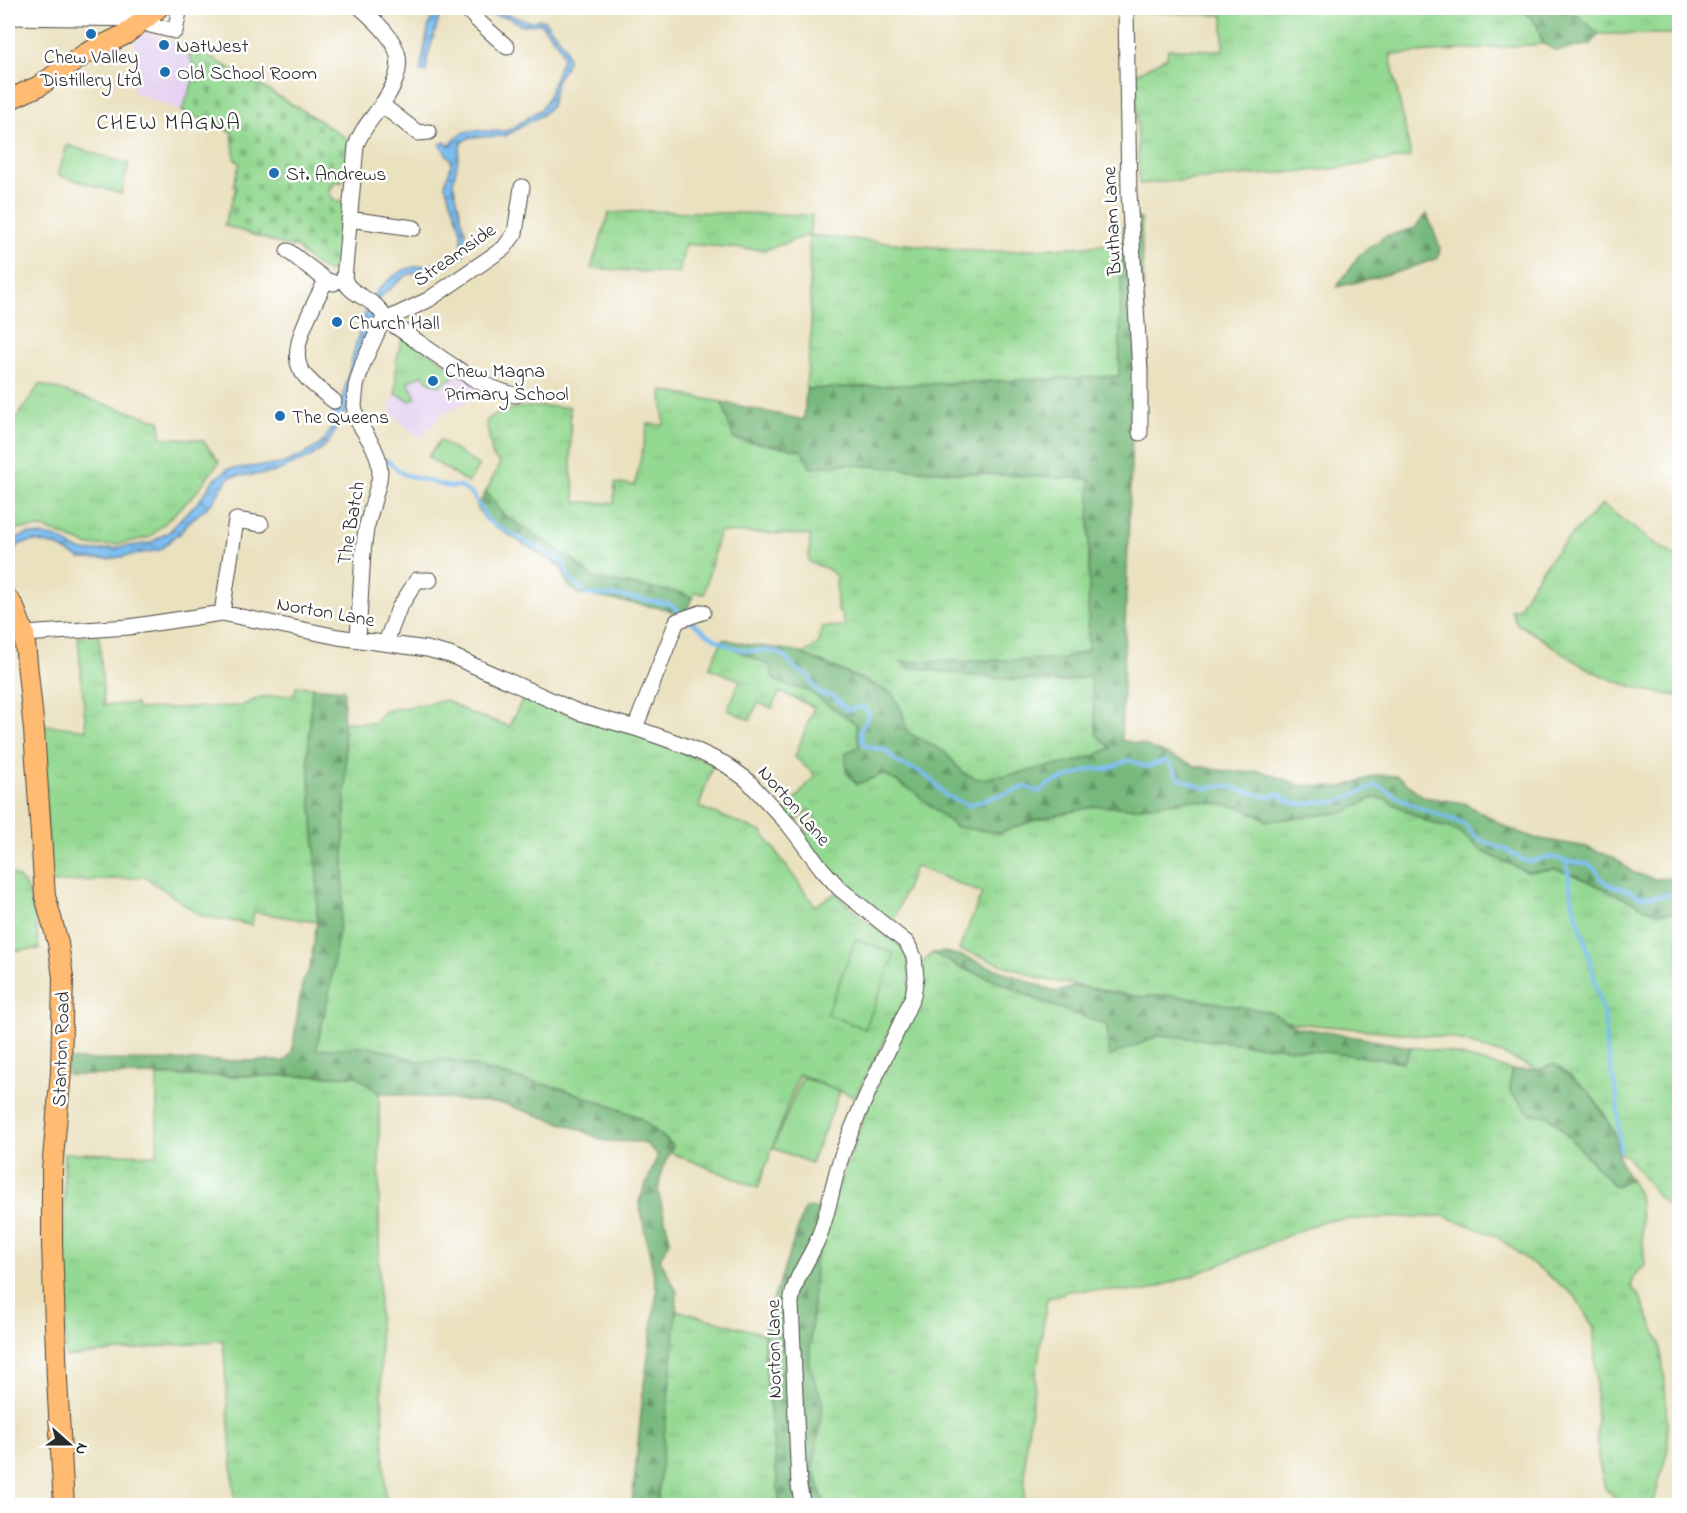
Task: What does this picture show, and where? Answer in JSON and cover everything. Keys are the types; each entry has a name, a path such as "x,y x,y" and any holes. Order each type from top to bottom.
{"main road":[{"path":"8,100 39,86 85,54 126,34 152,14"},
{"name":"Stanton Road","path":"8,599 24,634 34,730 45,896 58,943 63,977 61,1072 52,1169 52,1244 64,1506"}],"street":[{"path":"14,14 152,14 150,25 175,31 180,8"},
{"path":"466,8 507,47"},
{"name":"Butham Lane","path":"1126,8 1129,193 1140,371 1140,433"},
{"path":"346,285 344,279 356,146 394,85 398,74 397,49 387,32 365,9"},
{"path":"382,105 418,133 429,132"},
{"name":"Streamside","path":"380,311 428,300 504,248 515,233 526,208 522,187"},
{"path":"349,219 397,233 414,228"},
{"path":"288,251 326,280 346,285 380,311 394,326 467,374 497,391 516,395"},
{"path":"326,280 303,330 298,353 300,369 334,401"},
{"name":"The Batch","path":"358,639 366,529 378,488 380,471 378,458 357,420 354,406 356,386 380,311"},
{"path":"222,613 236,520 261,524"},
{"path":"386,642 399,608 417,580 430,580"},
{"name":"Norton Lane","path":"24,634 129,627 222,613 338,637 386,642 450,655 578,712 635,728 689,747 725,764 746,779 789,825 840,889 907,943 914,957 916,977 913,996 861,1105 844,1149 818,1239 796,1279 793,1291 791,1302 799,1486 803,1506"},
{"path":"635,728 677,621 699,614"}],"shaded area":[{"path":"143,31 171,40 189,56 197,71 181,111 133,92 135,35"},
{"name":"Chew Magna Primary School","path":"403,335 479,387 477,397 441,415 420,438 389,412 395,393 395,362"}],"green space":[{"path":"1135,8 1522,8 1537,25 1543,44 1390,55 1411,157 1332,169 1139,184 1136,74 1167,57 1168,49 1223,50 1223,15 1136,12"},
{"path":"1522,8 1558,8 1562,12 1578,16 1599,34 1591,44 1557,51 1543,44 1537,25"},
{"path":"1558,8 1679,8 1679,34 1599,34 1578,16 1562,12"},
{"path":"194,48 304,111 351,141 347,171 341,183 336,180 329,193 334,200 348,205 340,260 336,268 329,272 311,262 297,247 286,246 224,225 236,188 233,186 240,163 235,160 232,132 182,111 197,71 189,56"},
{"path":"67,145 129,164 121,194 58,175"},
{"path":"648,211 812,215 809,235 765,250 685,244 679,274 591,268 609,213"},
{"path":"1427,214 1440,248 1438,258 1404,270 1337,287 1359,255 1386,236 1415,228"},
{"path":"1125,216 1141,219 1146,368 1134,378 1121,740 1141,744 1196,766 1231,772 1261,771 1300,785 1343,787 1377,775 1397,776 1424,797 1464,803 1510,829 1535,838 1587,847 1615,858 1632,872 1654,879 1671,878 1679,855 1679,913 1656,913 1577,876 1554,869 1527,872 1484,852 1458,831 1425,821 1385,799 1373,798 1344,812 1268,821 1240,807 1190,800 1135,808 1096,806 1035,820 1000,833 956,827 913,791 884,774 857,784 846,772 846,752 859,747 856,724 807,690 788,686 773,678 771,666 721,643 724,639 796,651 892,693 902,711 907,732 945,752 964,774 977,779 1004,776 1087,759 1111,748 1097,735 1090,676 1061,682 982,677 908,667 902,662 1063,659 1088,650 1090,479 962,473 845,464 811,468 801,450 734,439 722,402 804,420 806,389 1119,376 1122,244"},
{"path":"809,235 988,252 1122,244 1120,376 806,389 811,334"},
{"path":"403,335 459,373 439,386 427,381 423,374 408,382 416,398 410,401 396,394 396,362"},
{"path":"40,384 160,421 161,437 203,440 219,462 194,495 150,537 119,544 89,546 44,528 15,529 8,532 8,430"},
{"path":"662,391 722,402 734,439 801,450 811,468 845,464 962,473 1090,479 1088,650 1063,659 903,662 908,667 982,677 1061,682 1091,676 1097,734 1112,748 1088,759 1004,776 977,779 964,774 945,752 907,732 902,711 873,684 803,654 819,643 822,627 845,626 842,615 837,610 836,576 828,569 809,562 810,535 719,532 704,594 695,592 692,598 681,593 594,579 573,560 504,515 486,492 500,463 493,457 486,421 515,408 570,407 571,468 576,502 614,503 615,483 635,485 648,424 664,425"},
{"path":"440,440 479,466 468,483 428,457"},
{"path":"486,492 504,515 573,560 594,579 682,593 692,598 683,618 667,609 579,594 568,585 561,567 486,521 477,507"},
{"path":"1602,504 1652,542 1679,558 1679,696 1631,686 1585,667 1517,624 1511,610 1518,609 1534,581 1553,555"},
{"path":"99,635 104,705 136,704 137,709 241,706 261,697 295,694 296,686 312,687 308,758 317,871 317,922 254,912 252,925 200,915 145,877 52,883 39,724 86,730 78,637"},
{"path":"721,643 771,666 773,679 788,686 807,690 856,724 860,747 884,774 913,791 956,827 1000,833 1035,820 1096,806 1135,808 1190,800 1240,807 1268,821 1344,812 1373,798 1385,799 1425,821 1458,831 1484,852 1527,872 1554,869 1577,876 1656,913 1679,913 1679,1217 1654,1192 1628,1157 1618,1152 1603,1111 1587,1091 1554,1064 1538,1070 1502,1054 1453,1038 1295,1023 1284,1020 1271,1012 1172,995 1139,997 1042,979 959,950 982,893 915,866 892,924 858,897 828,868 802,834 816,819 810,810 794,822 784,814 815,775 795,757 814,707 780,692 772,708 758,703 750,720 728,710 740,680 709,668"},
{"path":"312,687 344,690 343,722 346,764 343,902 329,993 316,1050 370,1046 417,1061 451,1060 561,1088 639,1117 673,1146 662,1169 658,1191 670,1240 660,1259 677,1292 675,1333 657,1505 632,1505 643,1392 657,1291 639,1202 658,1155 644,1142 605,1141 579,1129 504,1104 379,1093 357,1076 68,1075 67,1060 285,1061 292,1052 302,984 310,968 317,922 317,871 308,758"},
{"path":"524,697 581,719 635,733 713,764 699,807 762,832 815,906 836,893 856,913 902,947 909,958 909,994 855,1097 799,1074 758,1188 670,1152 673,1145 639,1117 561,1088 451,1060 418,1061 370,1046 316,1050 329,993 343,902 346,764 343,722 374,723 384,711 446,700 469,713 509,726"},
{"path":"8,873 17,877 29,893 35,916 39,949 8,951"},
{"path":"856,939 895,954 865,1029 827,1014"},
{"path":"945,952 962,956 1056,992 1076,986 1139,997 1172,995 1271,1012 1296,1027 1412,1047 1403,1062 1160,1035 1109,1057 1107,1025 1037,1000 997,981 959,967 933,953"},
{"path":"933,953 959,967 997,981 1037,1000 1107,1025 1109,1056 1160,1035 1402,1062 1412,1047 1447,1052 1511,1070 1510,1092 1531,1114 1549,1116 1615,1186 1630,1179 1639,1195 1645,1266 1636,1273 1631,1286 1640,1297 1660,1343 1665,1382 1668,1449 1653,1505 1622,1505 1605,1488 1598,1458 1594,1328 1575,1296 1496,1236 1444,1216 1325,1220 1194,1275 1146,1291 1071,1290 1047,1299 1026,1444 1024,1505 825,1505 813,1468 823,1403 809,1365 816,1249 919,966"},
{"path":"1554,1064 1590,1093 1614,1132 1620,1162 1630,1179 1615,1186 1549,1116 1531,1114 1510,1092 1511,1070 1538,1070"},
{"path":"157,1076 358,1076 379,1093 379,1322 386,1505 235,1505 223,1340 65,1357 64,1153 157,1155"},
{"path":"802,1077 840,1092 811,1163 773,1148"},
{"path":"805,1208 819,1208 809,1365 823,1403 813,1468 825,1505 780,1505 764,1355 765,1324"},
{"path":"676,1310 764,1334 764,1355 780,1505 657,1506"}],"water":[{"path":"437,8 442,8 427,59 426,73 420,72 429,24"},
{"path":"480,8 531,22 539,19 545,21 565,46 568,60 557,79 551,106 542,115 505,136 470,137 461,143 453,183 468,244 465,253 449,264 407,275 381,296 372,314 347,409 324,447 309,458 272,473 229,477 213,502 160,550 109,559 81,559 57,546 35,541 20,544 8,556 8,541 28,534 58,538 73,548 88,552 150,543 169,532 200,500 213,481 228,469 281,464 320,445 332,425 334,406 342,399 359,332 372,297 395,275 404,270 439,264 455,257 460,252 462,243 460,228 445,185 451,160 440,145 444,142 451,145 456,138 468,131 508,130 541,109 563,57 559,45 541,24 520,25 510,18 491,15"}],"waterway":[{"path":"387,460 403,474 449,487 460,486 473,495 488,521 564,563 570,580 589,595 617,596 670,604 683,615"},
{"path":"691,621 712,637 737,648 778,653 795,668 808,675 814,687 821,694 833,696 847,710 863,707 869,713 860,733 865,746 885,750 898,763 919,771 934,782 946,796 969,805 1026,787 1039,792 1049,784 1095,768 1103,770 1130,760 1146,767 1164,761 1169,763 1179,778 1204,788 1226,786 1267,797 1279,794 1286,800 1300,804 1336,802 1377,785 1412,805 1462,823 1481,841 1503,848 1521,859 1530,862 1547,857 1588,864 1596,870 1600,878 1610,885 1640,897 1680,892"},
{"path":"1566,861 1573,903 1587,948 1605,1023 1606,1046 1617,1096 1620,1151"}],"place":[{"name":"Chew Valley Distillery Ltd","path":"91,34"},
{"name":"NatWest","path":"164,45"},
{"name":"Old School Room","path":"165,72"},
{"name":"St. Andrews","path":"274,173"},
{"name":"Church Hall","path":"337,322"},
{"name":"Chew Magna Primary School","path":"433,381"},
{"name":"The Queens","path":"280,416"}],"district":[{"name":"CHEW MAGNA","path":"169,121"}]}
